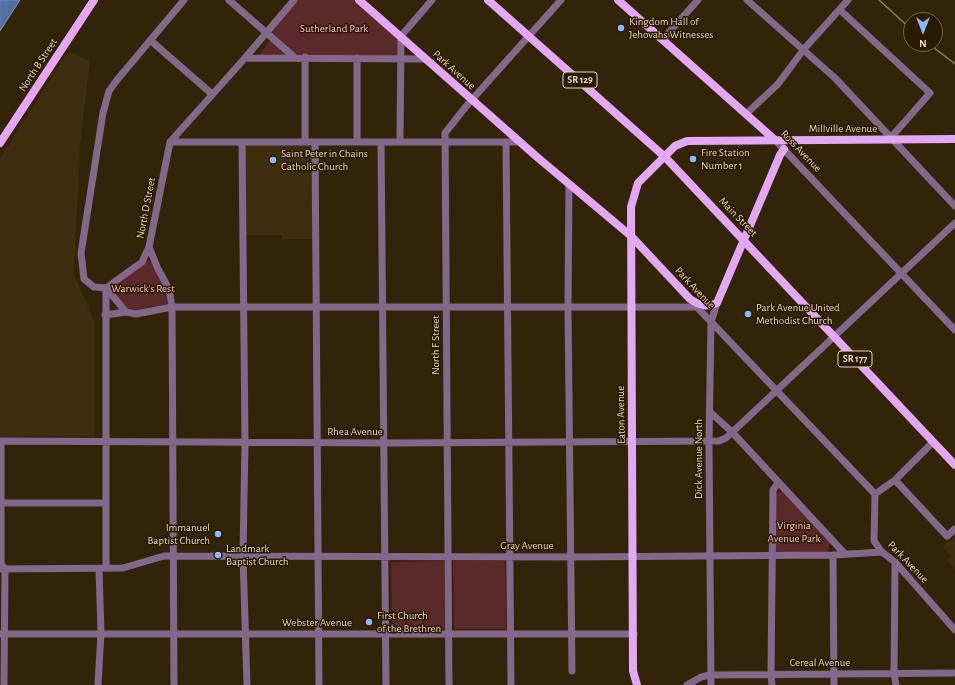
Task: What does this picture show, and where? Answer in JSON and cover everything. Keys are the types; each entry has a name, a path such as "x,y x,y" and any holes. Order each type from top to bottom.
{"main road":[{"name":"North B Street","path":"0,142 94,0"},
{"name":"Park Avenue","path":"359,0 519,142 631,236 690,299"},
{"name":"Main Street","path":"488,0 665,157 955,465"},
{"name":"Ross Avenue","path":"618,0 775,140"},
{"name":"Millville Avenue","path":"665,157 675,146 687,141 955,139"},
{"name":"Dick Avenue North","path":"717,303 780,155 784,149"},
{"name":"Eaton Avenue","path":"637,685 633,671 631,207 636,186 665,157"},
{"path":"690,299 704,306 712,306 717,303"}],"street":[{"path":"126,312 106,288 94,287 88,284 84,279 81,253 103,113 112,86 184,0"},
{"path":"229,0 294,57"},
{"name":"North D Street","path":"106,288 142,262 149,247 170,142 245,58 294,0"},
{"path":"400,142 401,36 432,0"},
{"name":"North F Street","path":"449,685 445,142 448,128 561,0"},
{"path":"663,39 698,0"},
{"path":"747,0 835,78 955,206"},
{"path":"746,114 778,84 804,49 848,0"},
{"path":"840,10 930,93 894,134 892,140"},
{"path":"150,40 212,94"},
{"path":"305,57 305,142"},
{"path":"245,58 305,57 426,59"},
{"path":"357,58 357,142"},
{"name":"Ross Avenue","path":"775,140 955,330"},
{"path":"170,142 519,142"},
{"path":"242,142 245,442 243,556 247,685"},
{"path":"315,142 315,307 319,685"},
{"path":"381,142 386,685"},
{"path":"506,142 510,442 511,685"},
{"path":"569,184 568,307 571,442 572,671"},
{"path":"709,442 719,441 732,432 955,223"},
{"path":"149,247 158,269 169,289 172,307 172,556 174,685"},
{"path":"98,685 105,503 106,288"},
{"name":"Park Avenue","path":"690,299 875,494 874,541 882,552 895,562 955,630"},
{"name":"Dick Avenue North","path":"711,685 709,442 711,322 717,303"},
{"path":"106,315 126,312 136,314 172,307 697,307"},
{"path":"710,412 732,432 845,554"},
{"path":"0,441 4,685"},
{"name":"Rhea Avenue","path":"0,441 172,443 709,442"},
{"path":"875,494 895,480 933,442"},
{"path":"895,480 947,536 955,529"},
{"path":"772,685 773,490 778,482"},
{"path":"1,503 105,503"},
{"name":"Gray Avenue","path":"2,569 123,568 164,556 572,557 833,555 882,552"},
{"path":"833,555 834,685"},
{"path":"895,562 894,673 896,685"},
{"name":"Webster Avenue","path":"2,634 634,634"},
{"path":"955,665 955,674"},
{"name":"Cereal Avenue","path":"687,685 701,677 710,675 894,673 955,674"}],"shaded area":[{"path":"68,51 90,61 80,145 74,274 94,321 94,436 0,436 0,159"},
{"path":"242,142 315,142 315,239 282,239 282,235 242,235"},
{"path":"955,536 955,569 947,560 951,556 943,547"}],"green space":[{"name":"Sutherland Park","path":"294,0 359,0 401,36 400,58 294,57 267,33"},
{"path":"270,40 284,52 285,54 283,56 259,55"},
{"name":"Warwick's Rest","path":"147,260 152,262 164,285 167,304 137,310 124,308 116,293 117,287 119,283"},
{"name":"Virginia Avenue Park","path":"780,492 785,493 830,542 828,551 825,553 777,552 774,549 776,494"},
{"path":"444,561 445,629 392,629 391,562"},
{"path":"453,561 505,561 506,629 454,629"}],"water":[{"path":"0,0 20,0 0,31"}],"railway":[{"path":"879,0 903,22"},
{"path":"939,52 955,64"}],"place":[{"name":"Kingdom Hall of Jehovahs Witnesses","path":"621,28"},
{"name":"Fire Station Number 1","path":"693,159"},
{"name":"Saint Peter in Chains Catholic Church","path":"273,160"},
{"name":"Park Avenue United Methodist Church","path":"748,314"},
{"name":"Immanuel Baptist Church","path":"218,534"},
{"name":"Landmark Baptist Church","path":"218,555"},
{"name":"First Church of the Brethren","path":"369,622"}]}
